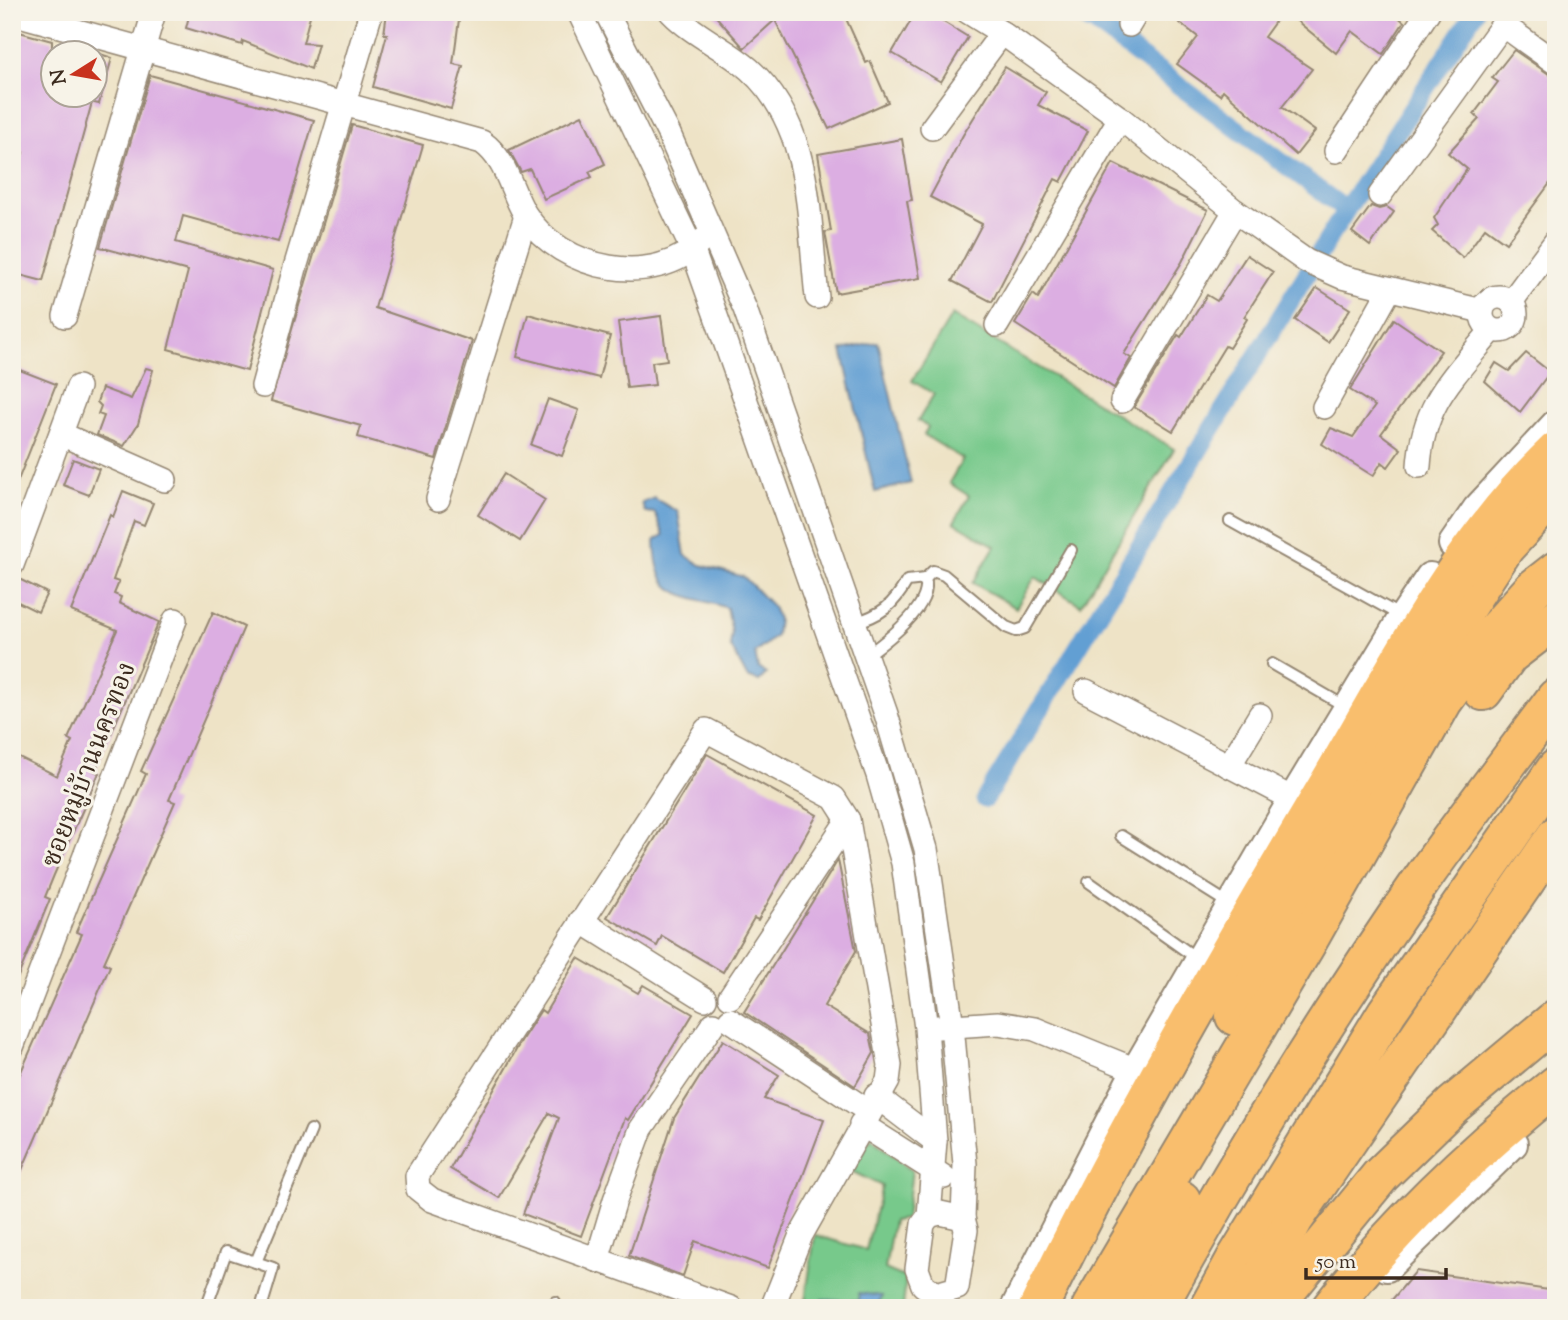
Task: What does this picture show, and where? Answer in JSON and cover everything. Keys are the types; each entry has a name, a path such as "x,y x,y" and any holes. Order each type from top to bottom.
{"highway":[{"path":"1038,1308 1185,1025 1431,607 1485,529 1556,451"},
{"path":"1128,1242 1180,1120 1278,934 1380,754 1456,622 1505,547 1556,492"},
{"path":"1091,1308 1306,944 1443,701 1487,640 1533,589 1556,571"},
{"path":"1142,1300 1171,1215 1465,715 1509,655 1556,619"},
{"path":"1142,1300 1250,1147 1344,996 1424,877 1556,698"},
{"path":"1209,1308 1236,1259 1387,1012 1556,769"},
{"path":"1246,1308 1294,1219 1556,836"},
{"path":"1272,1308 1381,1175 1453,1105 1556,1019"},
{"path":"1331,1308 1367,1262 1443,1185 1556,1085"}],"street":[{"path":"65,316 154,12"},
{"path":"263,386 371,12"},
{"path":"579,12 693,251 878,775 903,863 926,1028 935,1141 929,1216 923,1224 917,1269 923,1285 942,1300 959,1283 966,1230 963,1218 965,1188 952,1026 926,849 866,656 745,309 713,230 669,134 606,12"},
{"path":"671,12 748,68 766,86 787,116 799,147 817,297"},
{"path":"968,12 1002,33 1120,118 1235,211 1295,253 1342,277 1390,289 1487,321"},
{"path":"1336,151 1428,12"},
{"path":"12,13 482,142 495,151 526,216 551,241 575,257 605,268 632,270 693,251 713,230"},
{"path":"1380,195 1507,19 1556,63"},
{"path":"932,128 1002,33"},
{"path":"997,325 1120,118"},
{"path":"1122,401 1235,211"},
{"path":"438,499 526,216"},
{"path":"1419,466 1421,435 1429,414 1487,321 1487,302 1497,297 1511,302 1556,241"},
{"path":"1324,407 1390,289"},
{"path":"12,565 78,387"},
{"path":"1016,1308 1136,1070 1201,962 1293,799 1403,617 1477,509 1556,424"},
{"path":"61,434 165,480"},
{"name":"ซอยหมู่บ้านนครทอง","path":"12,1047 175,620"},
{"path":"1086,691 1293,799"},
{"path":"1229,766 1260,715"},
{"path":"731,1308 432,1200 418,1189 417,1175 706,730 834,798 848,820 890,1065 888,1081 868,1110 801,1235 772,1308"},
{"path":"730,997 848,820"},
{"path":"581,921 705,999"},
{"path":"597,1260 641,1129 722,1022 735,1011 730,997 717,992 705,999"},
{"path":"705,999 703,1013 868,1110 935,1141"},
{"path":"926,1028 998,1023 1035,1029 1136,1070"},
{"path":"1354,1308 1373,1282 1507,1149 1556,1109"},
{"path":"868,1110 933,1172 965,1188"},
{"path":"929,1216 940,1213 963,1218"}],"lane":[{"path":"1230,521 1403,617"},
{"path":"866,656 906,622 924,598 925,579 933,571 944,575 1006,627 1016,631 1025,628 1071,550"},
{"path":"853,623 880,615 890,607 907,581 925,579"},
{"path":"1272,664 1349,708"},
{"path":"1121,836 1233,906"},
{"path":"1089,882 1201,962"},
{"path":"256,1262 311,1130"},
{"path":"206,1308 226,1252 273,1268 261,1308"}],"green space":[{"path":"952,315 1174,449 1081,605 1035,577 1016,608 973,583 995,546 954,522 969,496 949,483 963,459 924,435 928,427 918,421 934,394 912,381"},
{"path":"871,1138 912,1171 906,1219 893,1221 885,1269 906,1278 903,1308 804,1308 815,1235 866,1250 882,1186 851,1171"}],"water":[{"path":"878,342 911,483 875,492 842,350"},
{"path":"654,498 678,512 685,555 701,565 744,577 773,607 778,619 776,636 755,653 758,668 766,674 759,681 747,677 730,645 732,633 727,608 674,591 660,574 655,540 664,535 655,513 645,512 642,503"},
{"path":"859,1293 882,1296 879,1303 891,1308 821,1308 822,1299 858,1301"}],"building":[{"path":"190,12 311,12 303,43 318,44 311,69 243,41 242,45 186,28"},
{"path":"387,12 460,12 453,64 463,66 451,109 373,87 387,34 384,34"},
{"path":"712,12 843,12 866,63 870,61 888,102 829,129 775,20 744,48"},
{"path":"916,12 927,12 968,37 941,82 892,53"},
{"path":"1166,12 1282,12 1264,37 1312,69 1282,107 1315,131 1296,155 1223,90 1220,95 1177,64 1198,37"},
{"path":"1286,12 1393,12 1404,22 1383,54 1352,31 1336,53"},
{"path":"12,30 41,38 38,38 38,108 90,108 43,281 12,273 12,189 23,152 12,148"},
{"path":"1514,50 1556,79 1556,175 1506,243 1485,228 1463,258 1432,231 1438,225 1434,218 1467,169 1448,153 1479,119 1474,114 1498,82 1492,78"},
{"path":"108,57 112,58 108,72"},
{"path":"1005,67 1046,92 1038,105 1088,131 1061,182 1055,179 992,302 952,281 982,224 930,197 963,135"},
{"path":"150,75 314,120 278,242 183,216 176,242 273,270 247,371 168,349 188,271 100,247"},
{"path":"582,115 605,164 589,172 592,177 544,199 530,169 521,172 509,150"},
{"path":"352,125 423,145 375,308 472,341 436,459 358,437 361,426 271,401"},
{"path":"902,139 912,200 907,201 920,278 836,293 825,232 831,231 818,154"},
{"path":"1113,163 1208,210 1182,262 1124,354 1131,358 1114,388 1015,324 1033,294 1038,298"},
{"path":"1371,206 1379,209 1387,207 1394,212 1370,246 1352,232"},
{"path":"1247,255 1273,272 1244,317 1247,319 1229,348 1225,346 1173,431 1134,407 1178,335 1181,337 1207,295 1217,301"},
{"path":"1317,288 1350,309 1328,342 1295,320"},
{"path":"528,314 610,336 599,378 517,357"},
{"path":"661,316 667,360 652,362 655,385 627,388 618,322"},
{"path":"1394,319 1441,351 1381,434 1401,449 1388,467 1382,462 1373,476 1322,444 1331,428 1353,437 1375,406 1350,390"},
{"path":"1526,353 1550,372 1520,412 1485,381 1496,363 1509,371"},
{"path":"12,367 56,384 13,493 12,492"},
{"path":"146,368 153,370 138,424 124,446 97,435 104,416 98,414 101,406 97,402 102,388 131,399"},
{"path":"548,399 579,410 562,456 531,445"},
{"path":"73,459 99,469 89,495 63,485"},
{"path":"504,474 545,500 520,541 478,515"},
{"path":"123,491 153,503 144,525 134,521 113,580 119,582 114,594 121,597 119,603 159,622 95,771 99,773 45,897 50,899 12,991 12,766 17,756 57,776 72,741 68,739 117,630 71,611 110,515 113,517"},
{"path":"19,579 47,593 38,612 12,599"},
{"path":"213,612 244,627 169,800 175,802 104,963 110,966 12,1193 12,1092 82,934 76,932 146,774 141,771"},
{"path":"707,754 817,815 758,920 754,918 723,972 662,936 657,946 607,917"},
{"path":"838,860 856,951 824,1006 870,1034 874,1053 855,1086 744,1012"},
{"path":"578,958 638,993 643,985 693,1014 628,1120 625,1118 581,1236 523,1214 559,1118 549,1113 499,1198 450,1169 521,1041 541,1010 545,1013"},
{"path":"723,1040 779,1075 764,1099 824,1120 768,1268 695,1241 683,1276 629,1256 674,1118"},
{"path":"1416,1271 1556,1291 1556,1308 1385,1308"}],"waterway":[{"path":"1074,12 1095,23 1346,210"},
{"path":"985,799 1346,210 1475,12"}]}
